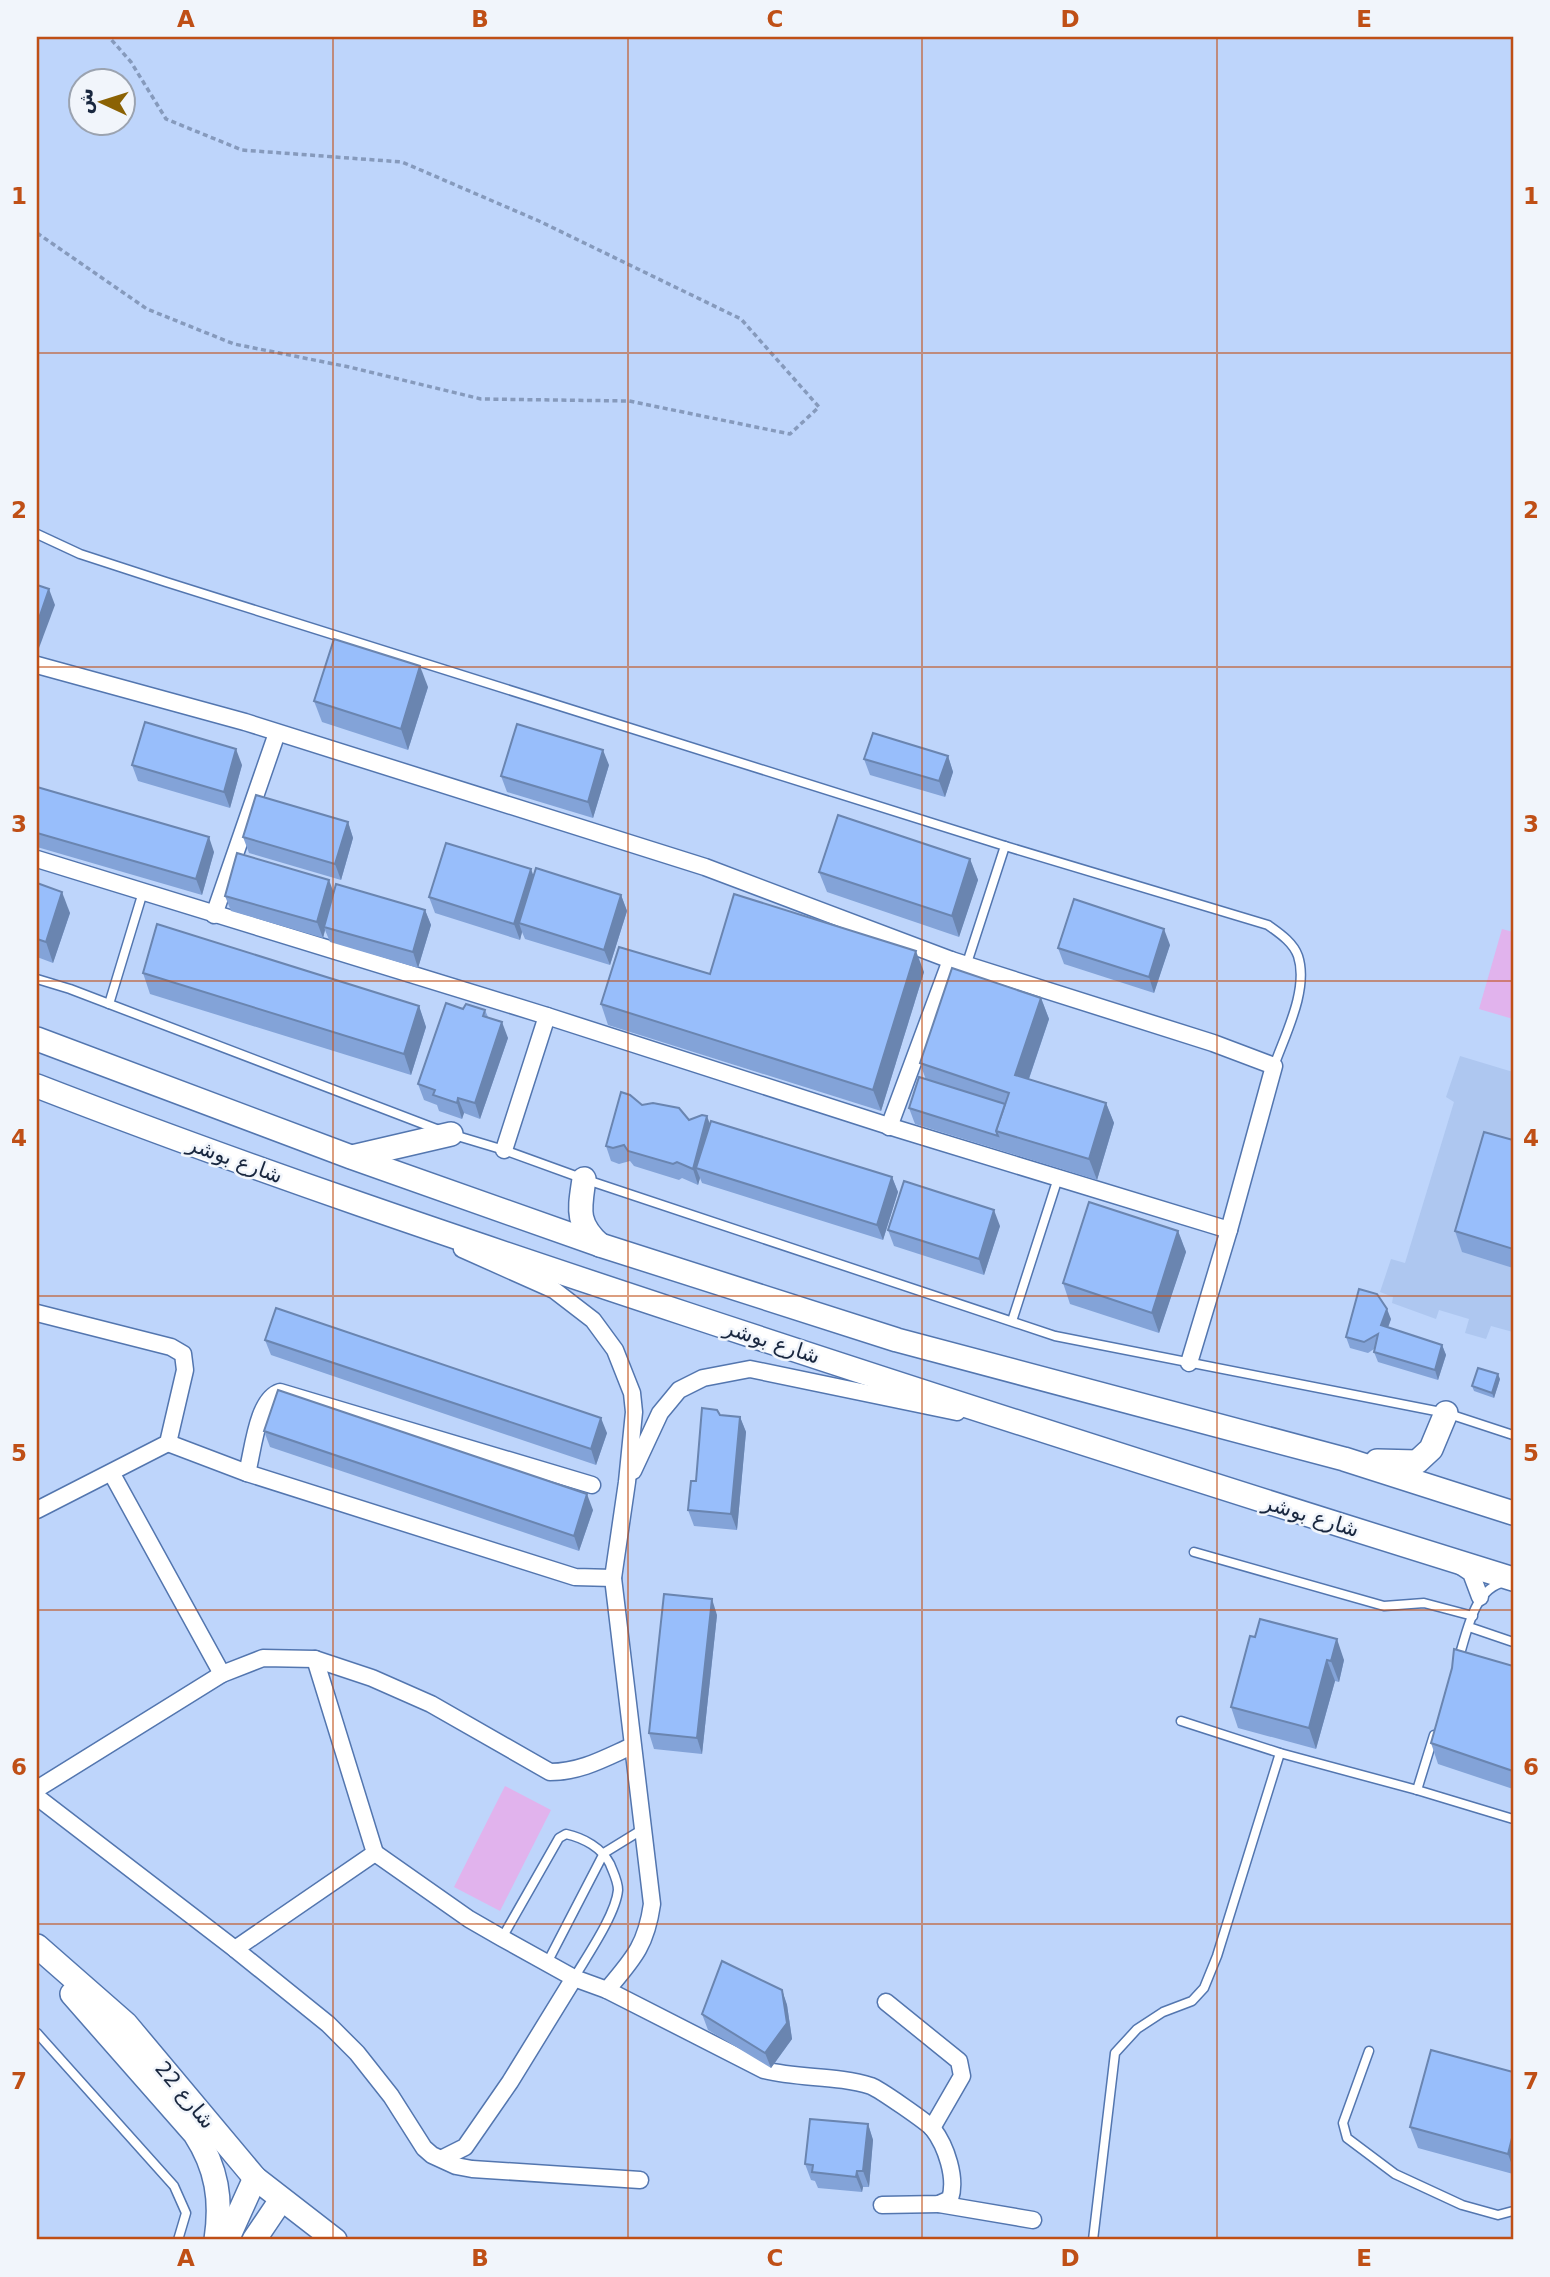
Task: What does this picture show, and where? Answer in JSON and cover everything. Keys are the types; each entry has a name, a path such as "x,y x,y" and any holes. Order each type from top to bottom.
{"main road":[{"name":"شارع بوشر","path":"37,1039 351,1157 600,1245 897,1340 1344,1459 1513,1513"},
{"name":"شارع بوشر","path":"37,1086 147,1129 386,1215 1033,1429 1513,1580"},
{"path":"37,1098 147,1129"},
{"path":"351,1157 451,1135"},
{"path":"584,1179 581,1221 589,1236 600,1245"},
{"path":"1344,1459 1417,1462 1431,1449 1446,1413"},
{"name":"شارع 22","path":"37,1947 126,2024 256,2178 335,2240"},
{"path":"37,1955 169,2103 205,2149 217,2182 219,2197 216,2240"},
{"path":"227,2240 256,2178"},
{"path":"254,2240 281,2200"}],"street":[{"path":"37,666 276,733 705,867 959,961 1213,1043 1274,1066 1189,1363"},
{"path":"214,915 276,733"},
{"path":"37,859 1229,1230"},
{"path":"889,1126 959,961"},
{"path":"504,1150 547,1016"},
{"path":"386,1215 554,1290 593,1320 615,1350 632,1394 634,1412 627,1482 613,1578 652,1904 644,1942 607,1990"},
{"path":"37,1313 171,1348 183,1354 185,1370 168,1443 112,1474 37,1510"},
{"path":"627,1482 660,1413 679,1390 703,1378 750,1369 1033,1429"},
{"path":"247,1473 264,1404 272,1394 280,1392 592,1485"},
{"path":"168,1443 247,1473 575,1577 613,1578"},
{"path":"112,1474 222,1674"},
{"path":"1448,1559 1471,1573 1480,1597"},
{"path":"37,1789 222,1674 262,1658 315,1659 372,1678 431,1704 550,1772 569,1772 587,1767 632,1746"},
{"path":"315,1659 375,1853 469,1919 502,1938 575,1978 607,1990 764,2070 874,2087 932,2128 951,2167 954,2187 950,2199 939,2204"},
{"path":"37,1797 328,2024 357,2053 391,2096 424,2148 432,2155 456,2166 472,2169 640,2180"},
{"path":"235,1949 375,1853"},
{"path":"443,2158 465,2147 510,2082 575,1978"},
{"path":"886,2002 959,2061 962,2076 932,2128"},
{"path":"882,2205 939,2204 1033,2220"}],"lane":[{"path":"37,534 80,554 166,582 1005,846 1268,925 1286,937 1298,956 1300,981 1297,1004 1274,1066"},
{"path":"959,961 1005,846"},
{"path":"109,1004 143,892"},
{"path":"37,979 451,1135 504,1150 1055,1336 1446,1413 1513,1435"},
{"path":"1012,1321 1058,1178"},
{"path":"1194,1552 1384,1606 1424,1603 1473,1616"},
{"path":"1457,1663 1480,1597 1499,1583 1513,1580"},
{"path":"1469,1627 1513,1642"},
{"path":"1181,1721 1280,1753 1513,1819"},
{"path":"1417,1790 1437,1727"},
{"path":"1093,2240 1115,2053 1137,2028 1163,2012 1192,2001 1204,1988 1217,1956 1280,1753"},
{"path":"547,1963 604,1853 643,1829"},
{"path":"502,1938 559,1838 566,1834 576,1836 604,1853 616,1877 618,1889 614,1907 575,1978"},
{"path":"37,2033 174,2186 186,2213 178,2240"},
{"path":"1369,2051 1343,2123 1347,2138 1395,2174 1462,2205 1498,2215 1513,2211"}],"path":[{"path":"37,233 147,309 234,344 349,367 481,399 629,401 790,434 819,407 741,319 539,222 402,162 242,150 166,119 131,62 109,37"}],"shaded area":[{"path":"1502,929 1513,932 1513,1019 1479,1009"},
{"path":"1460,1056 1513,1072 1513,1332 1491,1326 1486,1339 1465,1333 1469,1319 1439,1310 1436,1319 1392,1303 1393,1297 1380,1292 1391,1259 1405,1263 1454,1102 1446,1097"},
{"path":"505,1786 551,1810 500,1911 454,1887"}],"building":[{"path":"37,585 49,589 37,624"},
{"path":"334,639 420,666 401,729 314,701"},
{"path":"145,722 236,749 224,792 132,765"},
{"path":"517,724 603,750 588,802 501,776"},
{"path":"873,733 948,756 939,781 864,759"},
{"path":"37,787 209,837 196,879 37,833"},
{"path":"256,795 348,822 335,864 243,837"},
{"path":"838,815 970,859 952,916 819,872"},
{"path":"446,843 531,869 514,924 429,897"},
{"path":"237,853 329,880 317,922 225,896"},
{"path":"536,868 621,895 604,950 519,923"},
{"path":"37,883 62,892 46,942 37,939"},
{"path":"336,884 425,910 413,952 324,927"},
{"path":"734,894 916,951 873,1090 601,1004 619,947 710,974"},
{"path":"1074,899 1164,929 1149,977 1058,948"},
{"path":"157,924 419,1006 404,1054 143,973"},
{"path":"952,968 1041,998 1015,1075 1106,1103 1089,1159 996,1131 1009,1093 920,1063"},
{"path":"446,1003 463,1009 466,1004 485,1010 483,1016 502,1022 475,1103 458,1098 457,1103 433,1095 435,1090 418,1084"},
{"path":"919,1077 1005,1104 996,1131 998,1136 909,1108"},
{"path":"621,1092 630,1095 642,1105 653,1103 679,1108 689,1120 707,1116 693,1169 677,1162 673,1164 628,1151 624,1145 613,1148 606,1146"},
{"path":"711,1121 892,1177 877,1225 696,1168"},
{"path":"1484,1132 1513,1140 1513,1249 1455,1231"},
{"path":"904,1181 994,1210 979,1259 888,1230"},
{"path":"1089,1202 1178,1231 1152,1313 1063,1283"},
{"path":"1359,1289 1377,1294 1387,1309 1381,1325 1442,1345 1435,1370 1374,1352 1378,1334 1364,1342 1346,1337"},
{"path":"276,1308 601,1418 591,1449 265,1340"},
{"path":"1478,1368 1498,1374 1492,1393 1472,1386"},
{"path":"278,1390 587,1494 574,1536 264,1431"},
{"path":"702,1408 717,1410 720,1415 740,1417 731,1514 688,1510 691,1481 696,1481"},
{"path":"664,1594 712,1599 697,1738 649,1733"},
{"path":"1260,1619 1337,1639 1331,1661 1327,1660 1309,1728 1231,1707 1250,1636 1255,1637"},
{"path":"1454,1649 1513,1666 1513,1771 1431,1743 1452,1668"},
{"path":"722,1961 782,1990 787,2023 765,2053 702,2014"},
{"path":"1431,2050 1513,2072 1513,2134 1508,2154 1410,2127"},
{"path":"810,2119 868,2124 863,2171 857,2171 856,2177 812,2172 813,2165 805,2164"}]}
